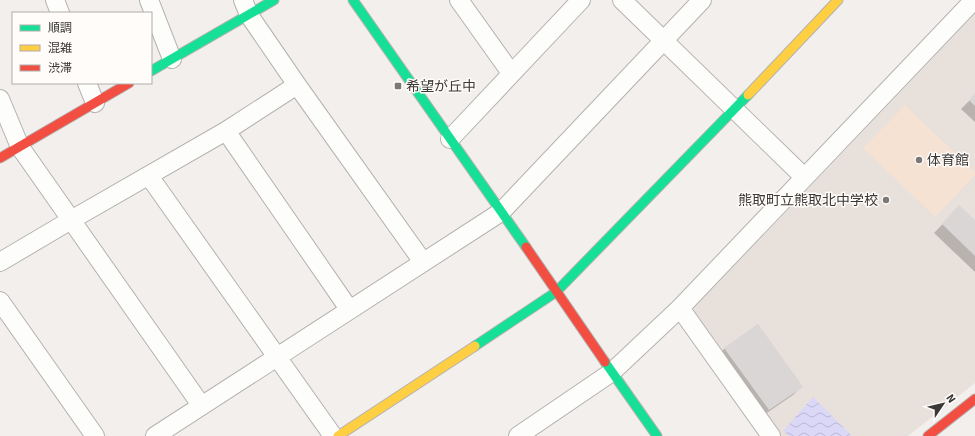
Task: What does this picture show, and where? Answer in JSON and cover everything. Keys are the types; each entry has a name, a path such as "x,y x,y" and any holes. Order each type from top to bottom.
{"street":[{"path":"55,0 60,12"},
{"path":"149,0 172,59"},
{"path":"152,70 172,59 246,7 274,0"},
{"path":"353,0 657,436"},
{"path":"459,0 511,73"},
{"path":"450,139 581,0"},
{"path":"622,0 804,177"},
{"path":"155,436 501,212 702,0"},
{"path":"338,436 556,292 735,109 838,0"},
{"path":"518,436 541,430 612,372 680,308 974,0"},
{"path":"246,7 297,84 423,262"},
{"path":"87,84 95,102"},
{"path":"0,158 127,84"},
{"path":"0,262 226,131 297,84"},
{"path":"0,99 20,147 201,405"},
{"path":"226,131 349,309"},
{"path":"149,176 333,436"},
{"path":"0,301 95,436"},
{"path":"680,308 771,436"},
{"path":"928,436 975,399"}],"shaded area":[{"name":"熊取町立熊取北中学校","path":"975,14 975,383 908,436 780,436 695,319 694,308"},
{"name":"体育館","path":"905,105 975,172 975,175 935,217 863,148"}],"water":[{"path":"813,397 852,436 789,436 783,431"}],"building":[{"path":"975,93 975,106 969,100"},
{"path":"959,205 975,220 975,256 942,224"},
{"path":"758,324 803,387 769,410 724,348"}],"traffic: fast":[{"path":"152,70 274,0"},
{"path":"353,0 526,247"},
{"path":"475,346 556,292 748,95"},
{"path":"605,362 657,436"}],"traffic: slow":[{"path":"748,95 838,0"},
{"path":"338,436 475,346"}],"traffic: jam":[{"path":"0,158 127,84"},
{"path":"526,247 605,362"},
{"path":"928,436 975,399"}],"place":[{"name":"希望が丘中","path":"398,86"},
{"name":"体育館","path":"919,160"},
{"name":"熊取町立熊取北中学校","path":"886,200"}]}
